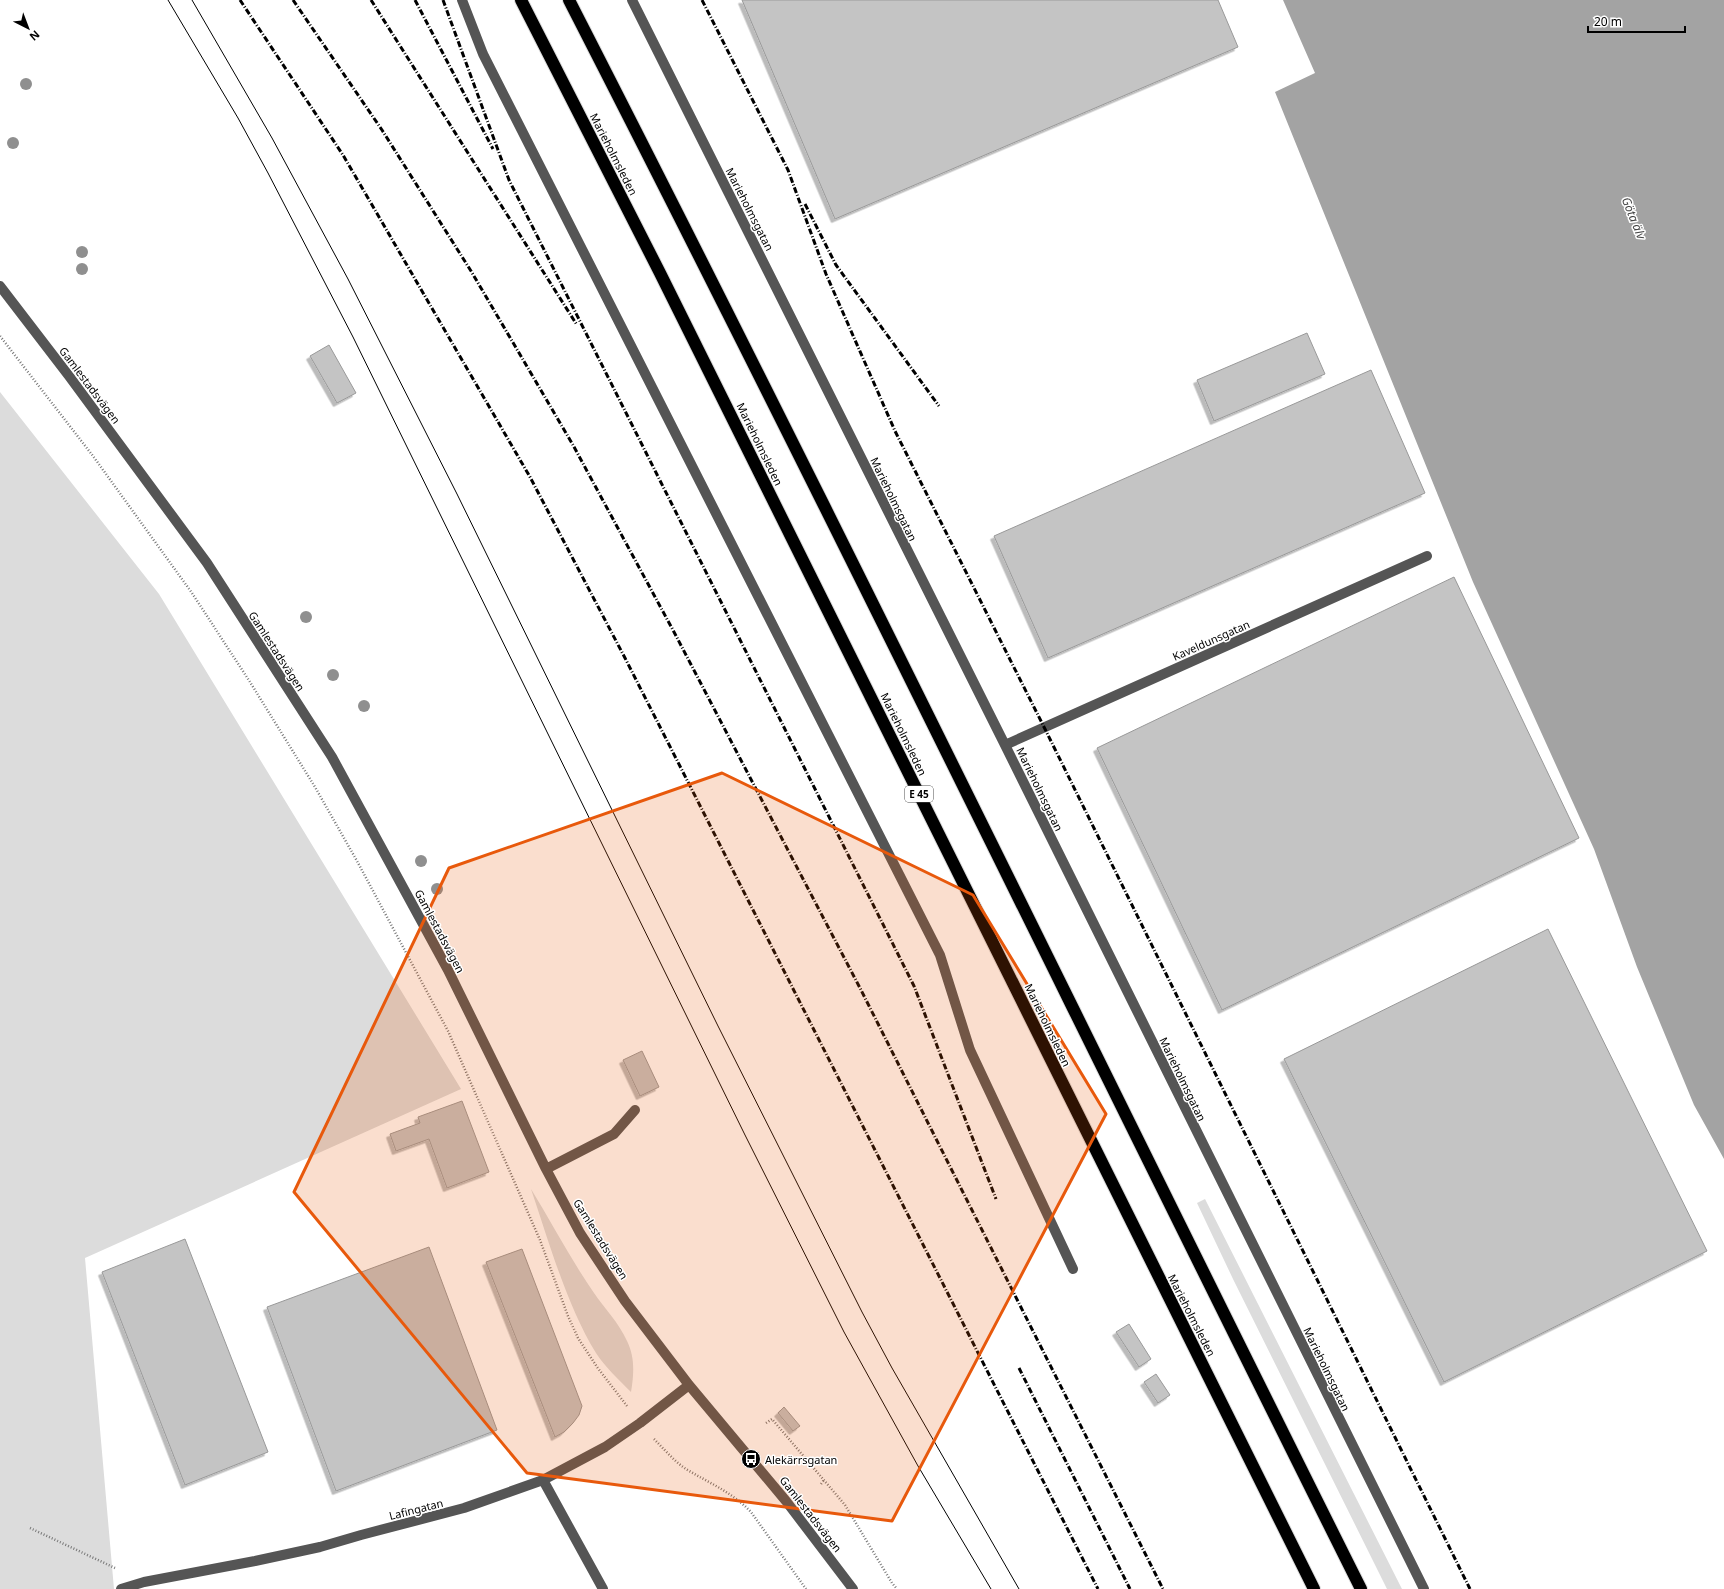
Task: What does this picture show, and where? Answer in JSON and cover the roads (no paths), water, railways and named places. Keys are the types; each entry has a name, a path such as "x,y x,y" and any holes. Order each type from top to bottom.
{"highway":[{"name":"Marieholmsleden","path":"521,0 702,357 1314,1589"},
{"path":"569,0 661,180 845,549 1360,1589"}],"street":[{"path":"462,0 483,54 940,955 970,1050 1073,1269"},
{"name":"Marieholmsgatan","path":"632,0 1424,1589"},
{"name":"Gamlestadsvägen","path":"0,286 69,376 206,563 332,758 448,970 546,1169 584,1240 625,1301 689,1384 786,1501 853,1589"},
{"name":"Kaveldunsgatan","path":"1005,746 1427,556"},
{"path":"546,1169 614,1134 635,1110"},
{"name":"Lafingatan","path":"121,1589 144,1582 320,1547 464,1508 543,1480 605,1447 640,1423 689,1384"},
{"path":"543,1480 603,1589"}],"water":[{"name":"Göta älv","path":"1283,0 1724,0 1724,1159 1694,1105 1637,967 1594,849 1473,582 1275,92 1315,73"}],"tram line":[{"path":"168,0 238,118 353,337 745,1135 844,1332 918,1466 991,1589"},
{"path":"192,0 272,138 348,279 457,494 718,1026 862,1312 892,1368 1019,1589"}],"railway":[{"path":"240,0 343,155 530,477 625,658 1098,1589"},
{"path":"293,0 382,130 471,271 573,445 674,632 860,988 1163,1589"},
{"path":"371,0 577,325"},
{"path":"415,0 493,149"},
{"path":"443,0 509,180 914,986 996,1199"},
{"path":"702,0 788,170 826,274 895,431 1045,729 1470,1589"},
{"path":"805,204 836,265 939,406"},
{"path":"1019,1368 1130,1589"}],"place":[{"name":"Alekärrsgatan","path":"751,1459"}]}
